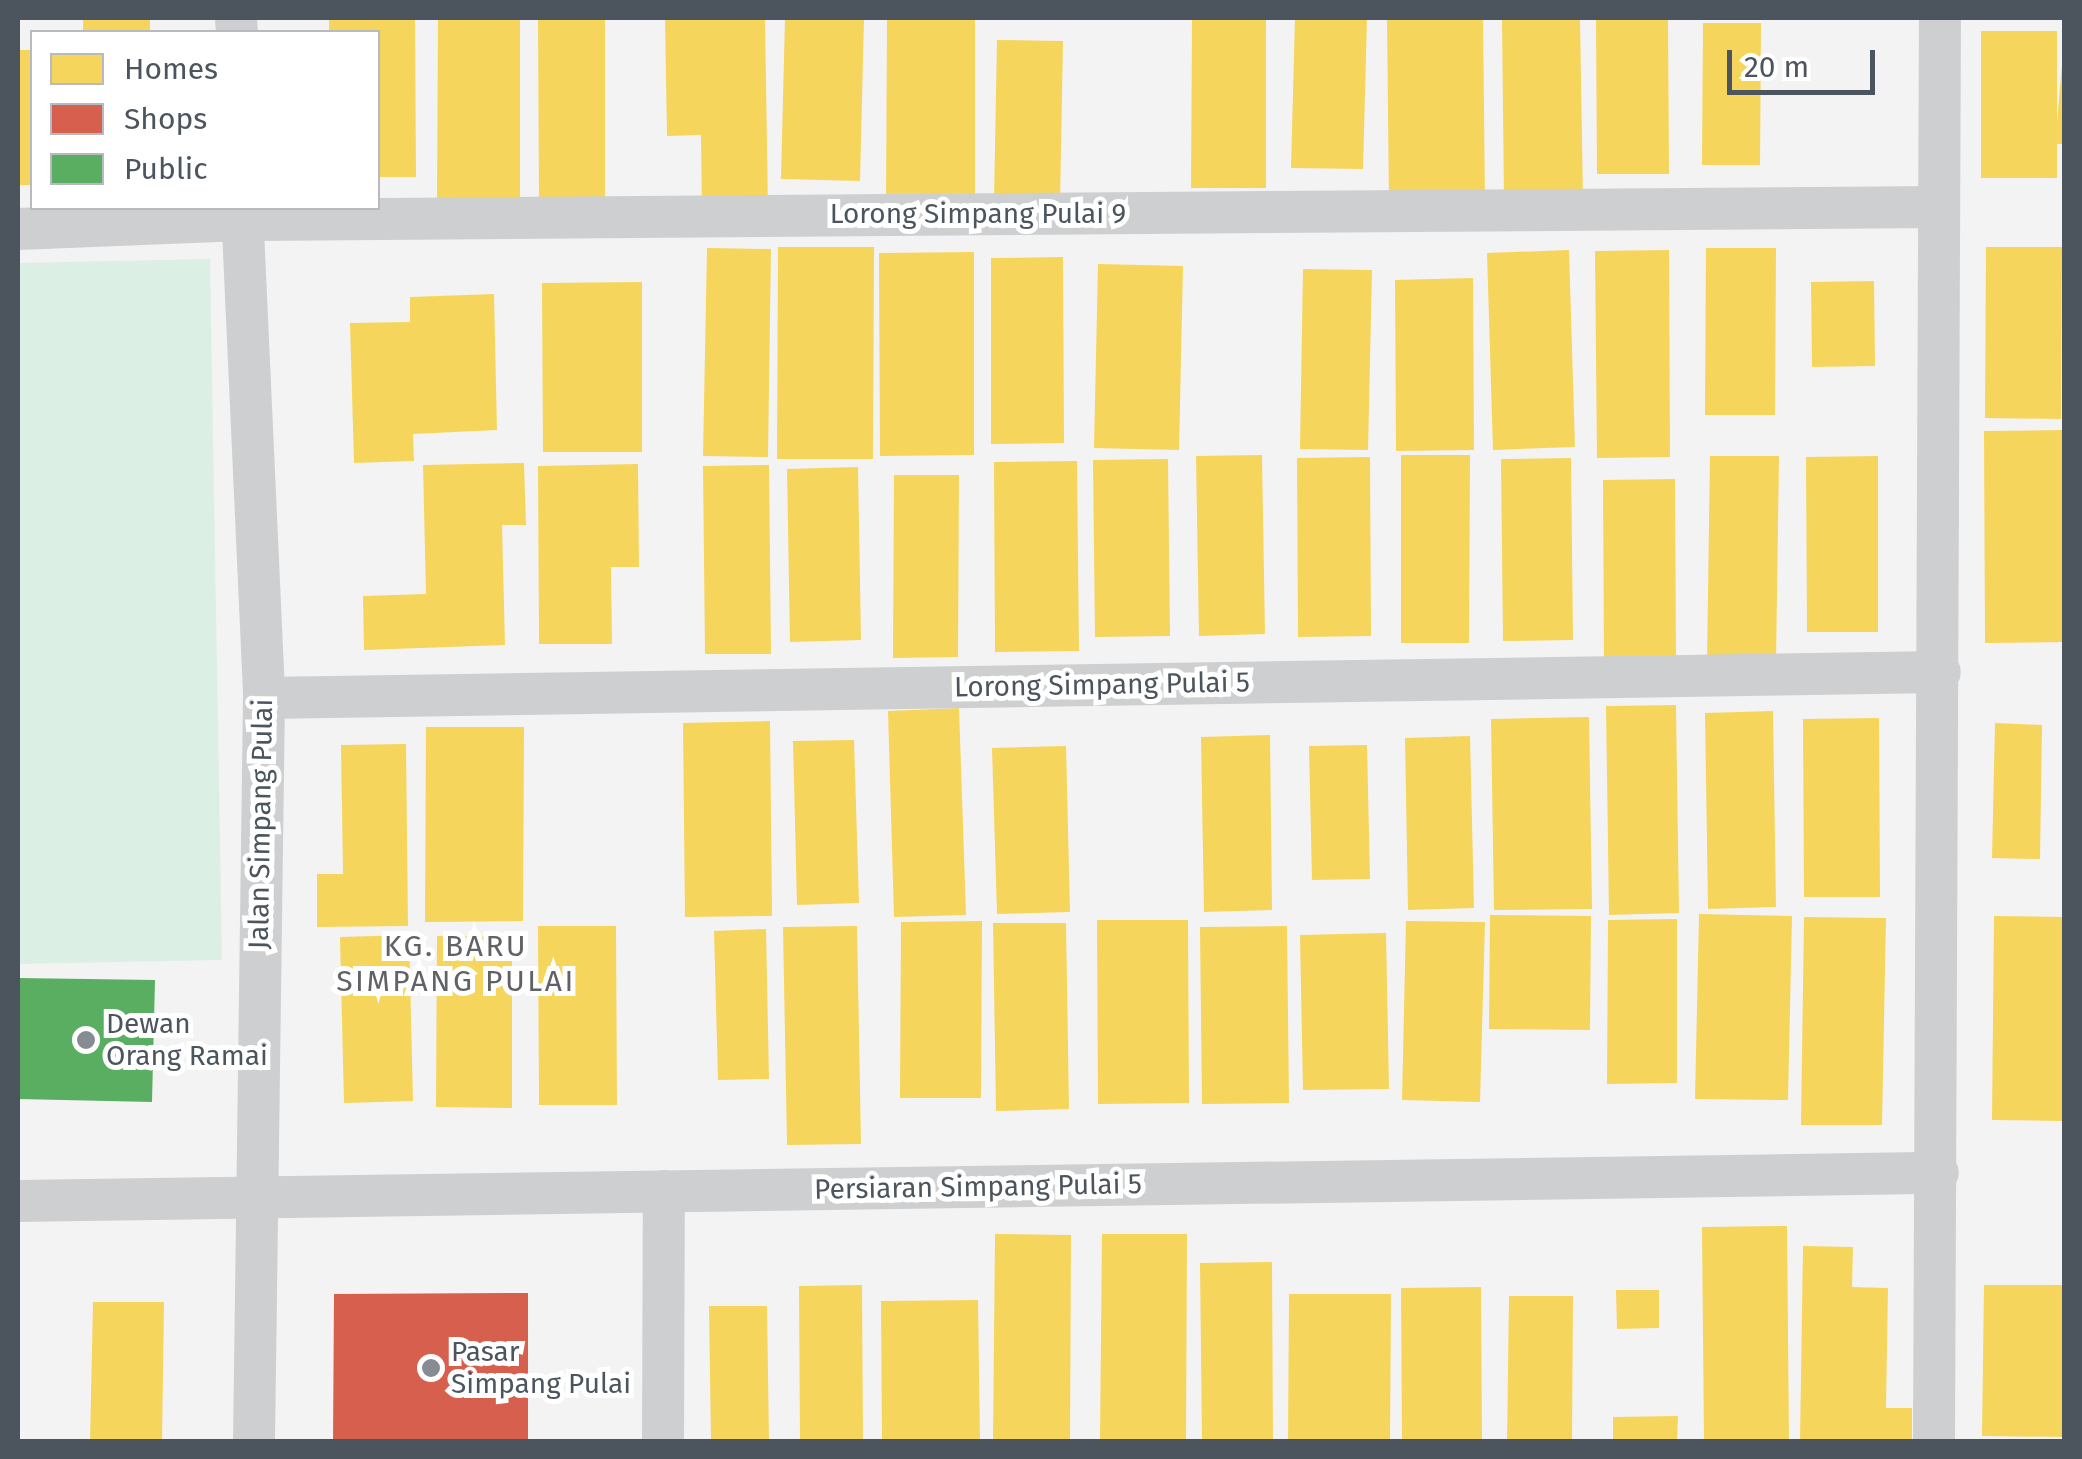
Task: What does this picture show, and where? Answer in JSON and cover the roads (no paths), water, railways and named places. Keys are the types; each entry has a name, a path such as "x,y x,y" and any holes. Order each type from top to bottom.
{"street":[{"path":"1934,1442 1940,18"},
{"name":"Lorong Simpang Pulai 9","path":"18,229 242,214 1938,206"},
{"name":"Jalan Simpang Pulai","path":"242,214 264,698 253,1197 254,1442"},
{"name":"Lorong Simpang Pulai 5","path":"264,698 1940,672"},
{"name":"Persiaran Simpang Pulai 5","path":"18,1202 1938,1173"},
{"path":"663,1442 664,1191"}],"place":[{"name":"Dewan Orang Ramai","path":"86,1040"},
{"name":"Pasar Simpang Pulai","path":"431,1368"}],"district":[{"name":"KG. BARU SIMPANG PULAI","path":"456,963"}]}
